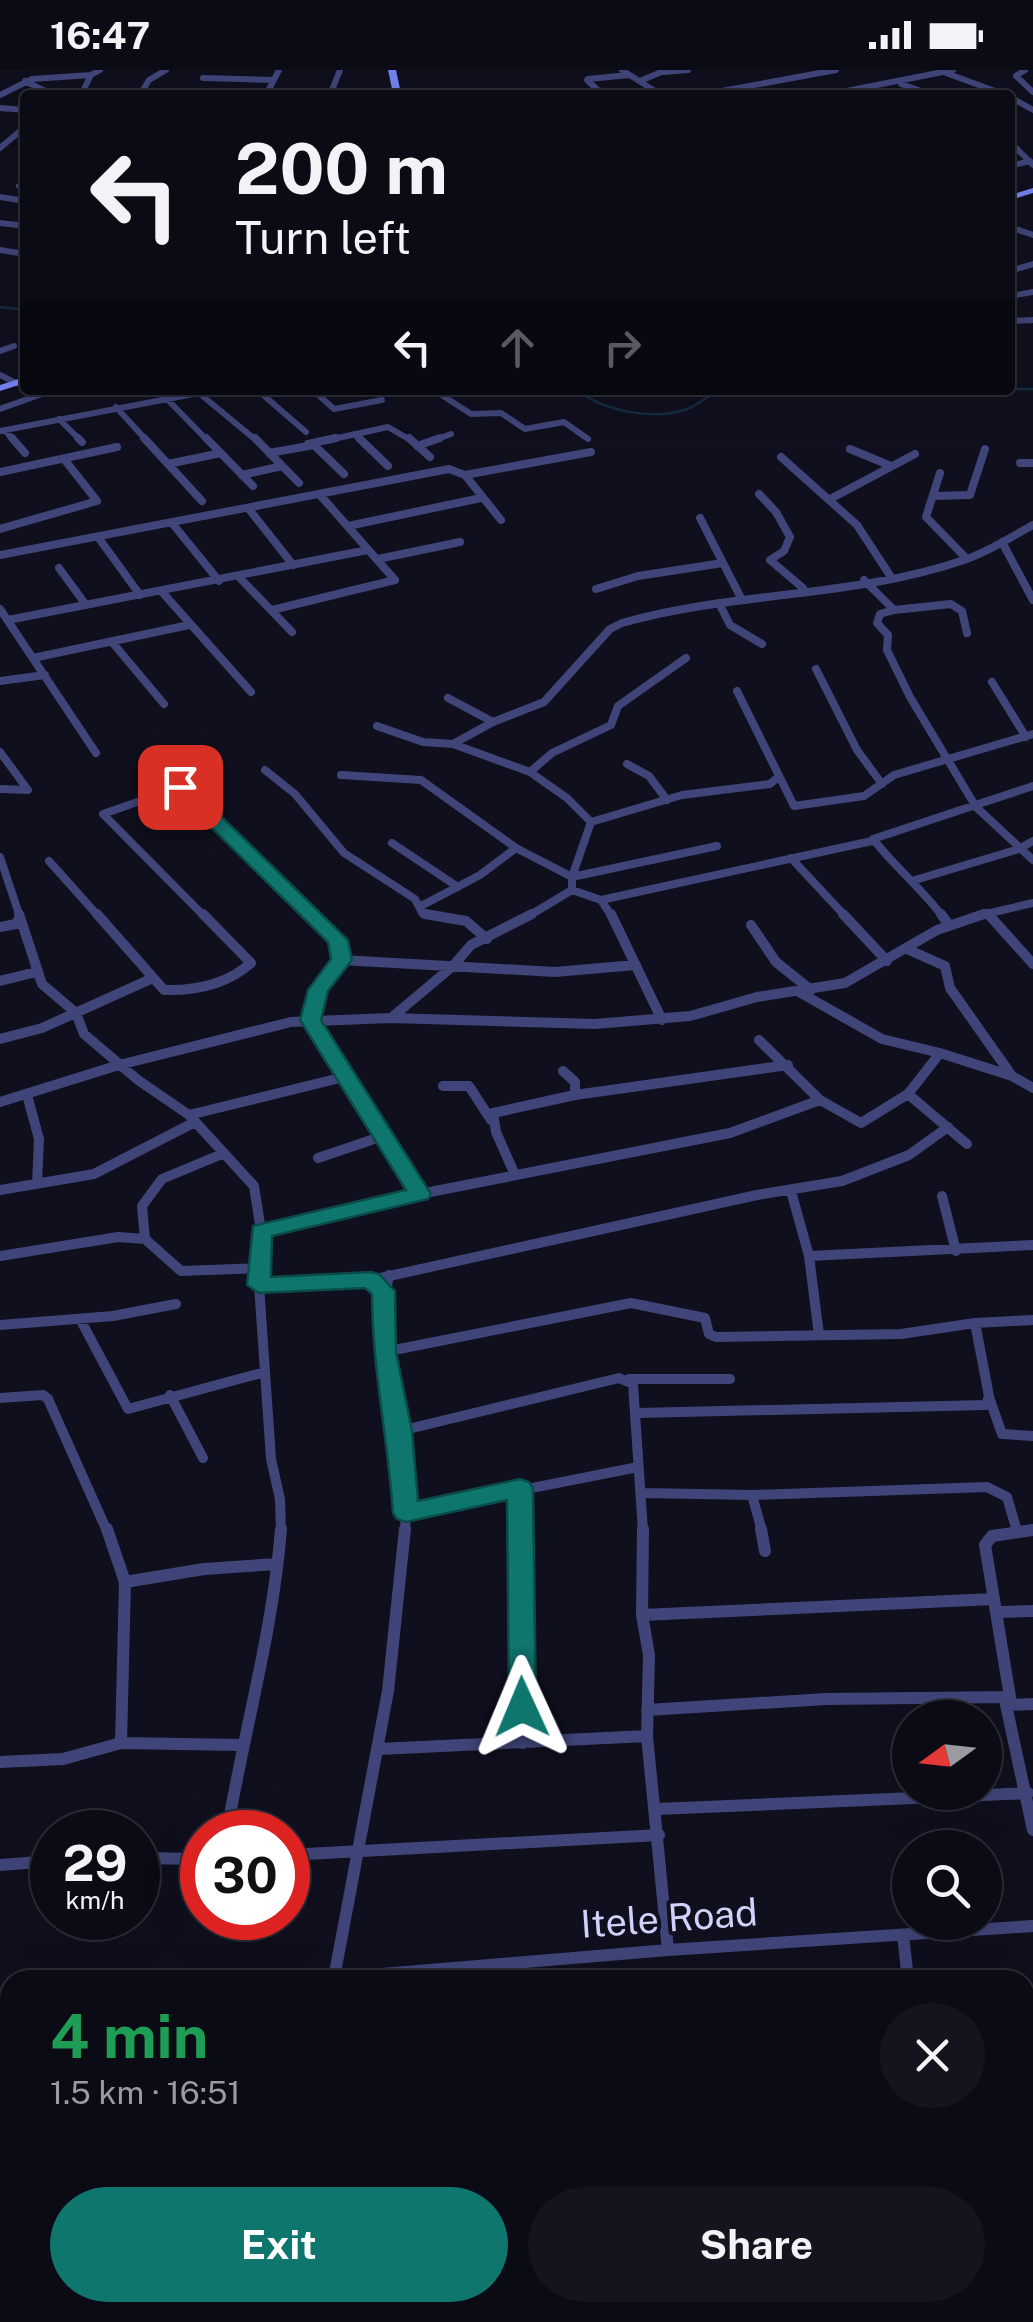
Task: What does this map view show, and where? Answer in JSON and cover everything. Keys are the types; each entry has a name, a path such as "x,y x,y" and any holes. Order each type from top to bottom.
{"street":[{"path":"0,95 24,80 50,74 91,75 100,70"},
{"path":"143,90 149,80 166,70"},
{"path":"269,90 278,70"},
{"path":"622,70 654,90"},
{"path":"640,81 665,71 688,70"},
{"path":"720,90 836,70"},
{"path":"1025,70 1016,76 1033,92"},
{"path":"856,90 949,72 993,90"},
{"path":"84,90 91,75"},
{"path":"597,90 586,80 630,75"},
{"path":"203,78 274,80"},
{"path":"24,80 44,90"},
{"path":"898,82 920,90"},
{"path":"1015,233 1033,227"},
{"path":"1015,229 1033,235"},
{"path":"0,351 14,346"},
{"path":"0,376 20,381"},
{"path":"0,388 20,381"},
{"path":"0,409 39,395"},
{"path":"3,431 195,395"},
{"path":"206,395 299,483"},
{"path":"263,395 306,432"},
{"path":"319,395 334,409 382,400"},
{"path":"442,395 470,414 501,413 526,428 564,422 588,439"},
{"path":"166,398 253,486"},
{"path":"116,408 202,501"},
{"path":"59,419 82,442"},
{"path":"269,453 388,426 430,457"},
{"path":"3,431 25,453"},
{"path":"356,434 388,466"},
{"path":"417,446 451,434"},
{"path":"308,444 318,448 344,474"},
{"path":"0,472 117,447"},
{"path":"850,449 891,466"},
{"path":"933,496 970,495 985,449"},
{"path":"0,555 450,469 465,475 591,452"},
{"path":"168,464 221,453"},
{"path":"832,498 915,454"},
{"path":"781,456 832,498 879,552 891,577"},
{"path":"0,528 97,501 64,458"},
{"path":"1020,463 1033,463"},
{"path":"242,475 282,466"},
{"path":"940,472 926,517 967,558"},
{"path":"465,475 501,520"},
{"path":"758,494 776,512 790,537 784,551 770,560 803,588"},
{"path":"272,610 395,580 320,495"},
{"path":"348,526 481,498"},
{"path":"248,509 293,565"},
{"path":"700,518 741,598"},
{"path":"172,523 218,581"},
{"path":"453,744 492,722 544,702 599,646 610,629 622,623 741,598 891,577 967,558 1033,525"},
{"path":"98,537 140,596"},
{"path":"378,559 460,542"},
{"path":"1002,542 1008,545 1033,600"},
{"path":"8,620 368,550"},
{"path":"596,589 638,576 723,563"},
{"path":"59,568 86,605"},
{"path":"239,577 292,632"},
{"path":"864,580 894,610"},
{"path":"162,592 251,692"},
{"path":"719,603 730,625 762,644"},
{"path":"968,633 962,611 951,604 894,610 880,614 877,623 888,635 887,650 910,698 976,807 1033,860"},
{"path":"0,609 96,754"},
{"path":"33,658 189,625"},
{"path":"112,642 164,704"},
{"path":"530,772 552,753 611,725 618,706 686,658"},
{"path":"816,669 839,718 875,780 882,784"},
{"path":"0,681 46,675"},
{"path":"736,690 790,804 800,806 855,799 894,776 1030,736 992,682"},
{"path":"448,698 492,722"},
{"path":"377,726 423,742 453,744 530,772 591,822"},
{"path":"0,752 28,790 0,789"},
{"path":"627,764 648,776 667,800"},
{"path":"265,770 295,794 344,853 421,906 427,916 466,921 486,938"},
{"path":"340,774 364,780 402,776 420,780 516,848 572,877 717,846"},
{"path":"591,822 682,795 770,784 777,778"},
{"path":"572,890 600,900 872,841 1033,786"},
{"path":"49,861 164,990 189,990 237,976 251,963 103,814 180,787 332,933 341,948 341,960 318,990 311,1020 420,1194"},
{"path":"572,890 572,877 591,822"},
{"path":"872,841 915,880 950,925"},
{"path":"915,880 1033,842"},
{"path":"392,843 458,886"},
{"path":"421,906 516,848"},
{"path":"0,857 42,984 76,1013 84,1034 119,1066 192,1118 254,1186 261,1232 259,1285 272,1459 280,1499 277,1564 266,1646 231,1810"},
{"path":"791,858 887,961"},
{"path":"390,1018 454,966 471,945 532,917 572,890"},
{"path":"600,900 621,930 662,1020"},
{"path":"0,1102 119,1066 311,1020 390,1018 595,1024 662,1020 756,997 845,982 950,925 1033,903"},
{"path":"987,913 1033,964"},
{"path":"0,927 16,924 19,918"},
{"path":"751,925 758,943 790,978 812,990"},
{"path":"907,949 945,966 950,988 1012,1076"},
{"path":"341,960 555,972 636,965"},
{"path":"0,982 36,972 36,966"},
{"path":"0,1039 42,1028 153,978"},
{"path":"798,992 854,1027 899,1048 940,1053 1012,1076 1033,1088"},
{"path":"760,1040 820,1100 860,1122 908,1094 940,1053"},
{"path":"494,1126 493,1113 576,1095 788,1065"},
{"path":"563,1071 574,1082 576,1095"},
{"path":"0,1190 94,1174 192,1118 344,1077"},
{"path":"443,1086 469,1086 494,1126 515,1175"},
{"path":"908,1094 967,1144"},
{"path":"27,1095 41,1138 43,1157 37,1184"},
{"path":"261,1232 420,1194 730,1133 820,1100"},
{"path":"259,1285 371,1280 791,1191 877,1170 909,1155 948,1127"},
{"path":"318,1158 383,1136"},
{"path":"145,1239 142,1206 162,1179 222,1154"},
{"path":"791,1191 809,1256 819,1335"},
{"path":"942,1196 956,1251"},
{"path":"0,1256 118,1238 145,1239 181,1271 261,1268"},
{"path":"809,1256 1033,1245"},
{"path":"336,1970 379,1749 406,1513 400,1431 384,1352 384,1291 389,1274"},
{"path":"371,1280 384,1291"},
{"path":"384,1352 630,1302 705,1318 709,1334 716,1336 901,1334 975,1323 1033,1320"},
{"path":"0,1325 80,1319 176,1304"},
{"path":"80,1319 124,1408 265,1372"},
{"path":"975,1323 989,1396 1002,1434 1033,1436"},
{"path":"400,1431 628,1379 730,1379"},
{"path":"628,1379 634,1384 638,1414 638,1467 643,1493 642,1615 650,1655 647,1736 668,1950"},
{"path":"0,1398 43,1395 48,1399 104,1520 126,1582 122,1744"},
{"path":"170,1395 203,1458"},
{"path":"638,1414 979,1406 986,1405 989,1396"},
{"path":"406,1513 638,1467"},
{"path":"643,1493 752,1495 987,1487 1007,1496 1017,1532"},
{"path":"520,1488 523,1743"},
{"path":"752,1495 765,1551"},
{"path":"1033,1530 986,1538 988,1576 997,1605 1008,1701 1033,1830"},
{"path":"126,1582 204,1569 277,1564"},
{"path":"642,1615 997,1605 1033,1611"},
{"path":"647,1710 826,1699 1033,1704"},
{"path":"379,1749 647,1736"},
{"path":"0,1762 62,1759 122,1744 242,1745"},
{"path":"656,1809 1030,1803"},
{"path":"310,1854 659,1834"},
{"path":"0,1865 30,1863"},
{"name":"Itele Road","path":"1002,1928 1033,1926"},
{"name":"Itele Road","path":"429,1970 892,1936"},
{"path":"904,1940 907,1970"}],"waterway":[{"path":"0,307 20,309"},
{"path":"1015,389 1033,389"},
{"path":"585,395 601,404 645,414 687,409 711,395"}],"route":[{"path":"180,787 338,940 341,960 318,990 311,1020 420,1194 261,1232 259,1285 371,1280 384,1291 384,1352 400,1431 406,1513 520,1488 522,1707"}]}
